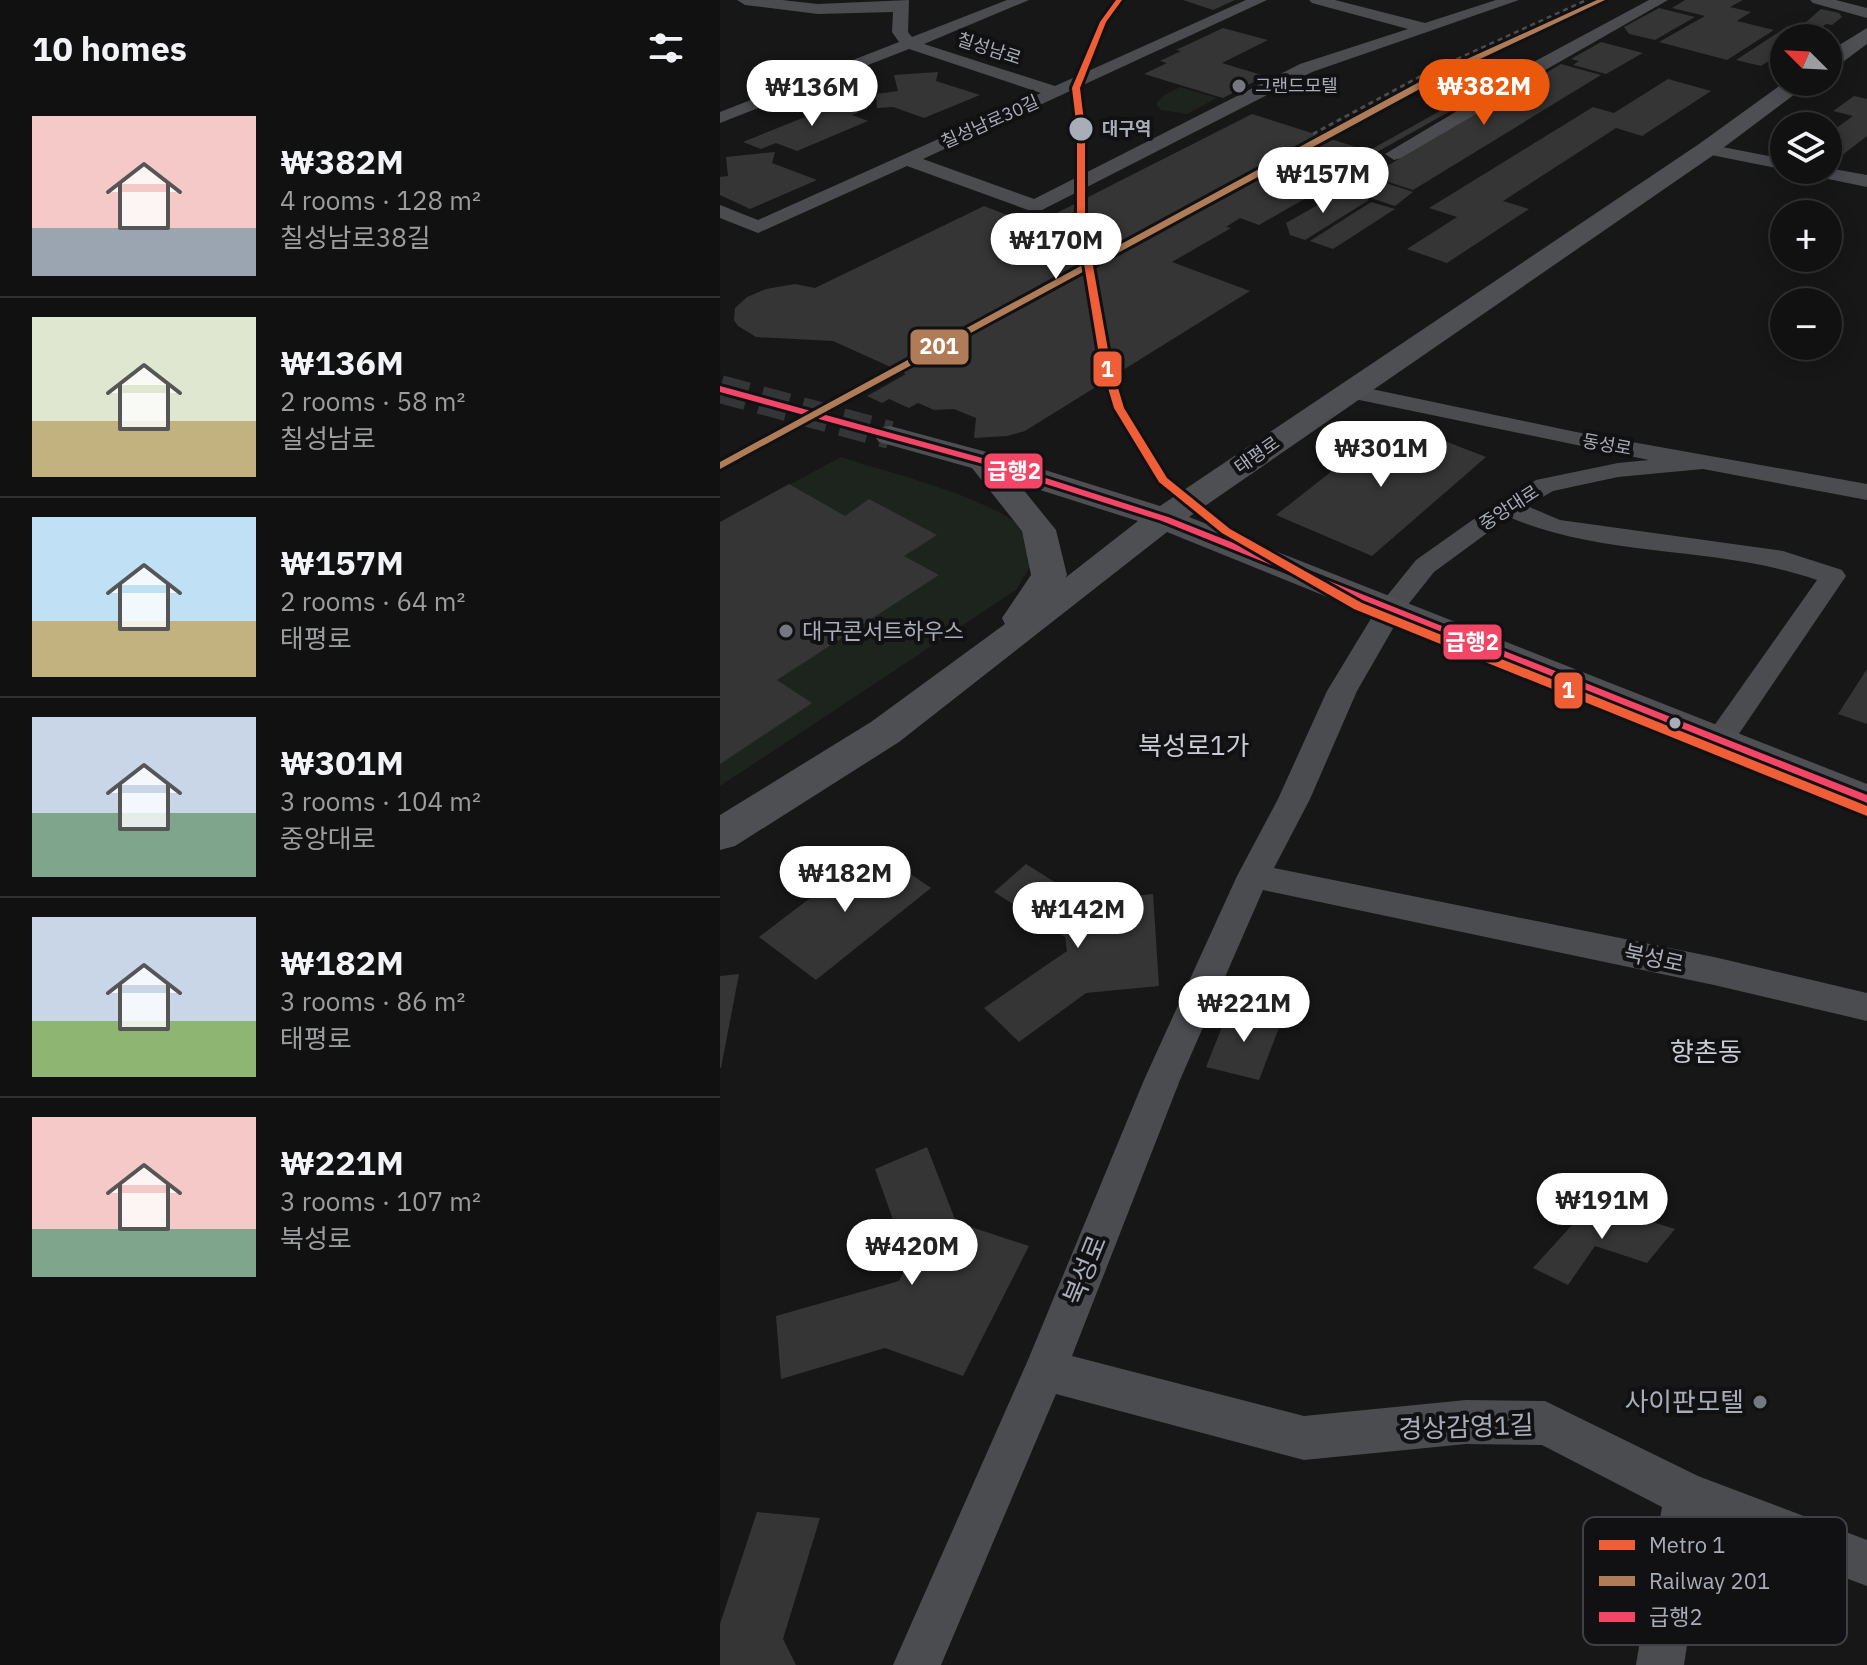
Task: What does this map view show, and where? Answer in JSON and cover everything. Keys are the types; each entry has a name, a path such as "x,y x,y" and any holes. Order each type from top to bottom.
{"main road":[{"path":"1842,52 1867,34"},
{"name":"태평로","path":"720,835 885,732 1137,537 1781,96"},
{"path":"890,435 1165,519 1392,607 1867,800"},
{"path":"983,461 1039,530 1049,575 1002,644"}],"street":[{"path":"745,0 818,9 901,3 900,32 909,44"},
{"name":"칠성남로","path":"725,111 1021,0"},
{"name":"칠성남로30길","path":"720,211 758,227 1259,0"},
{"path":"1317,0 1424,28"},
{"path":"907,160 1035,206 1306,68 1511,0"},
{"path":"1394,154 1525,78 1534,69 1660,0"},
{"path":"1818,0 1867,13"},
{"path":"1376,15 1398,5"},
{"name":"칠성남로","path":"909,44 1056,92"},
{"path":"1707,149 1770,162"},
{"path":"1842,176 1867,181"},
{"name":"동성로","path":"1348,391 1867,492"},
{"name":"중앙대로","path":"1392,607 1425,566 1507,507 1545,485 1618,470 1703,462"},
{"path":"1507,507 1554,527 1783,559 1833,576 1719,740"},
{"name":"북성로","path":"917,1665 1045,1370 1162,1080 1253,876 1294,799 1342,691 1392,607"},
{"name":"북성로","path":"1253,876 1714,971 1867,1007"},
{"name":"경상감영1길","path":"1045,1370 1304,1438 1466,1422 1545,1423 1687,1495 1745,1517"},
{"path":"1684,1517 1687,1495"},
{"name":"경상감영1길","path":"1847,1555 1867,1563"},
{"path":"1660,1665 1663,1645"}],"shaded area":[{"path":"1180,87 1217,98 1187,114 1161,110 1156,104 1163,96"},
{"path":"841,457 941,488 993,509 1028,534 1036,557 1016,590 720,786 720,522"}],"building":[{"path":"1183,0 1235,0 1213,10"},
{"path":"1685,0 1743,0 1730,7 1751,12 1737,21 1770,29 1770,33 1727,60 1659,42 1705,16 1672,8"},
{"path":"1659,8 1695,17 1655,40 1629,34 1624,27"},
{"path":"1821,9 1839,13 1842,17 1833,24 1805,23"},
{"path":"1223,28 1268,40 1222,63 1265,76 1223,98 1144,74 1167,63 1160,61 1181,51 1176,50"},
{"path":"1770,38 1770,60 1761,66 1736,60"},
{"path":"1601,42 1643,53 1606,74 1573,65 1579,61 1571,59"},
{"path":"1561,64 1601,75 1413,190 1370,176"},
{"path":"938,72 936,81 980,95 924,118 893,107 877,108 876,94 898,91 894,75"},
{"path":"1508,73 1515,75 1377,152 1370,150"},
{"path":"1668,79 1711,91 1642,136 1616,128 1503,201 1529,209 1447,263 1407,249 1457,217 1429,208 1593,107 1614,113"},
{"path":"1854,96 1867,99 1867,136 1842,155 1842,124 1853,116 1833,111"},
{"path":"845,101 868,108 852,115 868,121 797,151 776,143 761,149 743,142"},
{"path":"1252,114 1381,155 1259,225 1240,218 1226,227 1231,228 1172,262 1250,291 1025,431 1007,436 974,438 976,418 954,409 934,410 918,403 909,408 889,399 882,403 867,396 906,374 833,341 756,337 734,320 735,308 747,297 766,289 795,284 815,288 984,206 1033,225"},
{"path":"775,152 772,163 817,180 750,209 720,195 720,177 728,176 726,157"},
{"path":"1371,178 1413,192 1395,206 1350,191"},
{"path":"1337,194 1369,200 1305,240 1290,235 1286,223"},
{"path":"1371,202 1395,209 1333,249 1310,241"},
{"path":"1383,431 1419,431 1486,457 1372,556 1276,515"},
{"name":"대구콘서트하우스","path":"789,484 845,516 869,499 937,535 904,556 939,575 777,680 812,703 720,764 720,522"},
{"path":"1867,669 1867,724 1838,714"},
{"path":"874,849 931,888 816,980 759,937"},
{"path":"1026,864 1085,901 1153,894 1159,986 1086,993 1019,1042 984,1008 1067,951 1065,937 994,892"},
{"path":"739,974 721,1068 720,1068 720,976"},
{"path":"1230,1007 1282,1020 1259,1080 1206,1067"},
{"path":"927,1147 956,1222 1029,1246 963,1376 885,1348 781,1379 776,1316 899,1281 908,1262 875,1169"},
{"path":"1592,1203 1675,1229 1647,1263 1595,1246 1568,1285 1533,1268"},
{"path":"757,1512 820,1518 783,1639 796,1665 720,1665 720,1624"}],"tunnel":[{"path":"720,389 890,435"}],"railway":[{"path":"1313,134 1427,73 1587,0"}],"metro line":[{"name":"1","path":"1119,0 1103,22 1076,88 1081,130 1081,221 1105,361 1119,408 1163,480 1226,531 1358,606 1867,811"}],"rail line":[{"name":"201","path":"720,466 1437,76 1602,0"}],"transit line":[{"name":"급행2","path":"720,389 983,461 1165,519 1867,800"}],"place":[{"name":"그랜드모텔","path":"1239,86"},
{"name":"대구역","path":"1081,129"},
{"name":"대구콘서트하우스","path":"786,631"},
{"name":"사이판모텔","path":"1760,1402"}],"district":[{"name":"북성로1가","path":"1194,746"},
{"name":"향촌동","path":"1706,1052"}]}
